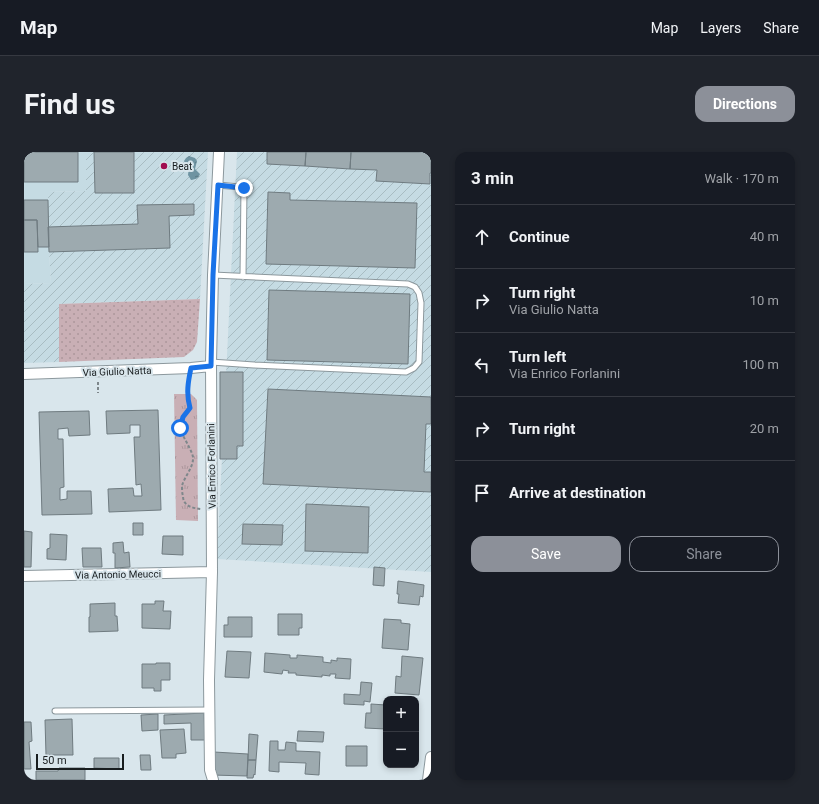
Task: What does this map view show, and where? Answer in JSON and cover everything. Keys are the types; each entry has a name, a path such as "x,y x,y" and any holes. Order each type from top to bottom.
{"street":[{"name":"Via Enrico Forlanini","path":"212,780 210,770 212,572 211,364 213,275 219,152"},
{"name":"Via Giulio Natta","path":"24,374 191,368 211,364"},
{"name":"Via Antonio Meucci","path":"24,576 212,572"},
{"path":"428,780 431,757"}],"lane":[{"path":"218,185 250,188"},
{"path":"243,277 244,188"},
{"path":"211,364 406,372 414,368 419,362 421,303 419,294 415,287 408,284 213,275"},
{"path":"55,711 210,710"}],"path":[{"path":"191,368 187,398 190,408 183,417 180,428 193,458 182,487 183,500 189,507 212,512"}],"shaded area":[{"path":"24,152 86,152 86,191 48,192 51,283 24,284"},
{"path":"86,152 208,152 200,299 59,304 59,362 24,363 24,284 51,283 48,192 86,191"},
{"path":"237,152 431,152 431,572 217,559"}],"green space":[{"path":"200,299 197,342 193,350 184,357 59,362 59,304"},
{"path":"174,394 191,394 197,400 198,521 176,520"}],"water":[{"path":"189,156 195,158 197,161 195,169 200,174 197,178 191,180 188,175 189,167 184,161"}],"building":[{"path":"24,152 78,152 78,182 24,182"},
{"path":"94,152 134,152 134,193 95,193"},
{"path":"267,152 306,152 305,166 267,164"},
{"path":"306,152 351,152 350,169 305,166"},
{"path":"351,152 431,152 430,184 376,181 377,170 350,169"},
{"path":"268,192 290,193 290,200 417,203 415,268 266,264"},
{"path":"24,200 48,200 49,247 38,247 37,220 24,220"},
{"path":"194,204 194,215 169,216 170,248 49,252 48,227 138,224 137,205"},
{"path":"24,220 37,220 38,252 24,252"},
{"path":"269,290 410,294 408,364 267,360"},
{"path":"220,372 243,372 243,446 237,446 237,459 220,459"},
{"path":"268,389 431,397 431,424 426,424 424,472 431,472 431,492 263,484"},
{"path":"158,410 161,510 109,512 108,489 133,488 134,496 142,496 141,484 136,485 134,437 140,437 140,425 130,425 130,433 107,434 106,411"},
{"path":"89,411 90,435 69,436 68,428 58,429 58,439 63,439 64,487 60,488 60,500 67,499 67,491 91,491 92,514 42,515 39,412"},
{"path":"306,504 369,507 368,553 305,551"},
{"path":"133,523 143,523 143,535 133,535"},
{"path":"243,524 283,525 282,545 242,544"},
{"path":"24,531 32,532 31,567 24,567"},
{"path":"50,534 67,535 66,560 47,559 47,549 50,548"},
{"path":"163,536 183,536 183,555 162,554"},
{"path":"123,542 124,553 129,552 130,567 115,568 113,543"},
{"path":"82,548 101,548 102,567 83,567"},
{"path":"374,567 385,568 384,586 373,585"},
{"path":"398,581 424,585 423,597 420,596 419,605 398,603"},
{"path":"155,601 164,601 163,611 171,611 170,629 142,628 142,604 155,604"},
{"path":"115,603 115,616 117,616 118,631 89,632 90,604"},
{"path":"278,614 302,614 302,628 299,628 299,635 278,635"},
{"path":"228,617 252,617 252,637 224,637 224,625 228,625"},
{"path":"384,619 401,620 401,623 410,624 408,650 382,648"},
{"path":"227,651 251,652 249,678 225,677"},
{"path":"265,653 290,655 290,658 297,658 297,655 323,657 323,662 331,663 331,660 337,661 337,658 351,659 350,679 335,678 336,674 330,674 330,676 322,675 322,677 296,675 296,673 288,673 289,671 283,670 282,674 264,672"},
{"path":"402,656 423,658 419,695 395,693 396,676 401,677"},
{"path":"170,663 170,680 161,680 161,691 154,691 154,688 142,688 142,664"},
{"path":"361,682 372,683 370,702 364,701 364,705 344,704 344,694 360,695"},
{"path":"371,704 383,705 383,729 365,728 366,713 371,713"},
{"path":"204,713 205,740 191,740 191,723 164,724 164,715"},
{"path":"158,714 158,730 142,731 141,715"},
{"path":"72,719 73,755 46,755 45,720"},
{"path":"24,722 31,722 32,741 29,742 31,769 24,769"},
{"path":"184,729 186,753 176,754 176,758 162,758 160,730"},
{"path":"298,731 324,732 323,742 297,741"},
{"path":"249,734 258,735 256,760 248,760"},
{"path":"270,741 278,741 278,750 285,750 286,742 296,743 296,751 320,752 319,775 305,774 306,763 279,762 279,772 269,771"},
{"path":"346,746 367,746 367,766 346,766"},
{"path":"214,752 248,754 247,776 212,775"},
{"path":"140,755 150,755 151,770 141,770"},
{"path":"94,758 119,758 119,769 94,768"},
{"path":"248,760 256,760 255,775 254,774 253,778 247,778"},
{"path":"59,768 85,768 85,780 36,780 36,771 58,771"}],"place":[{"name":"Beat","path":"164,166"}],"route":[{"path":"180,428 183,417 190,408 187,398 191,368 211,366 213,275 218,185 244,188"}]}
